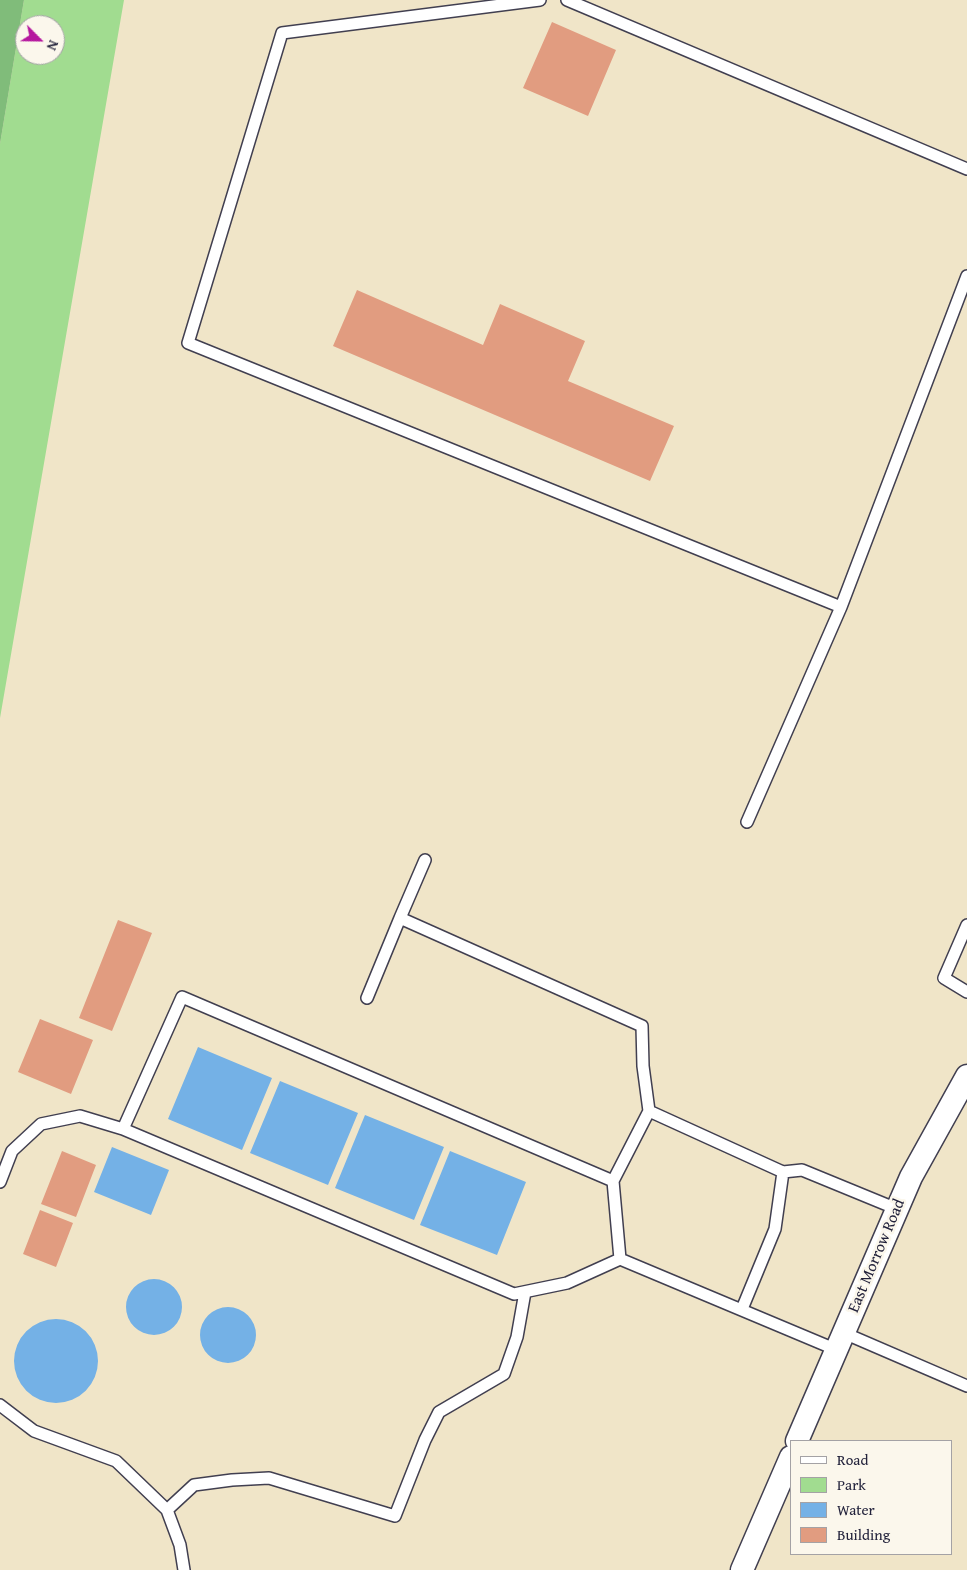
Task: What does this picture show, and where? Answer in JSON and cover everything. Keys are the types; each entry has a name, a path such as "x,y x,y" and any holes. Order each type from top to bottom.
{"street":[{"name":"East Morrow Road","path":"798,1440 910,1176 960,1104 967,1076"},
{"path":"742,1570 790,1459"}],"lane":[{"path":"540,0 282,32 188,343 841,607"},
{"path":"567,0 967,169"},
{"path":"747,822 841,607 967,276"},
{"path":"368,998 425,860"},
{"path":"400,918 642,1026 649,1111 614,1181 620,1259"},
{"path":"967,925 944,978 967,992"},
{"path":"123,1129 182,997 614,1181"},
{"path":"649,1111 784,1172 802,1170 897,1209"},
{"path":"0,1182 12,1151 41,1124 80,1116 123,1129 514,1294 567,1283 620,1259 742,1309 967,1386"},
{"path":"742,1309 775,1229 784,1172"},
{"path":"167,1510 194,1485 269,1478 395,1516 425,1440 439,1412 504,1374 517,1337 526,1292"},
{"path":"0,1405 34,1431 116,1461 167,1510 180,1546 184,1570"}],"green space":[{"path":"0,0 24,0 22,15 15,15 15,54 0,144"},
{"path":"24,0 124,0 0,718 0,144 15,54 15,65 65,65 65,15 22,15"}],"water":[{"path":"198,1047 272,1078 242,1150 168,1119"},
{"path":"280,1081 358,1113 328,1185 250,1153"},
{"path":"365,1115 444,1147 414,1220 335,1188"},
{"path":"112,1147 169,1170 151,1215 94,1192"},
{"path":"450,1151 526,1182 497,1255 420,1225"},
{"path":"154,1279 169,1284 177,1292 182,1307 177,1322 169,1330 154,1335 139,1330 131,1322 126,1307 131,1292 139,1284"},
{"path":"222,1307 234,1307 244,1311 252,1319 256,1335 252,1351 244,1359 234,1363 222,1363 212,1359 204,1351 200,1341 200,1329 204,1319 212,1311"},
{"path":"56,1319 72,1322 86,1331 95,1345 98,1361 95,1377 86,1391 72,1400 56,1403 40,1400 26,1391 17,1377 14,1361 17,1345 26,1331 40,1322"}],"building":[{"path":"552,22 616,50 588,116 523,88"},
{"path":"357,290 483,345 500,304 585,341 568,381 674,426 650,481 333,346"},
{"path":"118,920 152,933 112,1031 79,1018"},
{"path":"40,1019 93,1040 71,1094 18,1072"},
{"path":"62,1151 96,1165 76,1217 41,1204"},
{"path":"40,1210 73,1223 56,1267 23,1254"}]}
